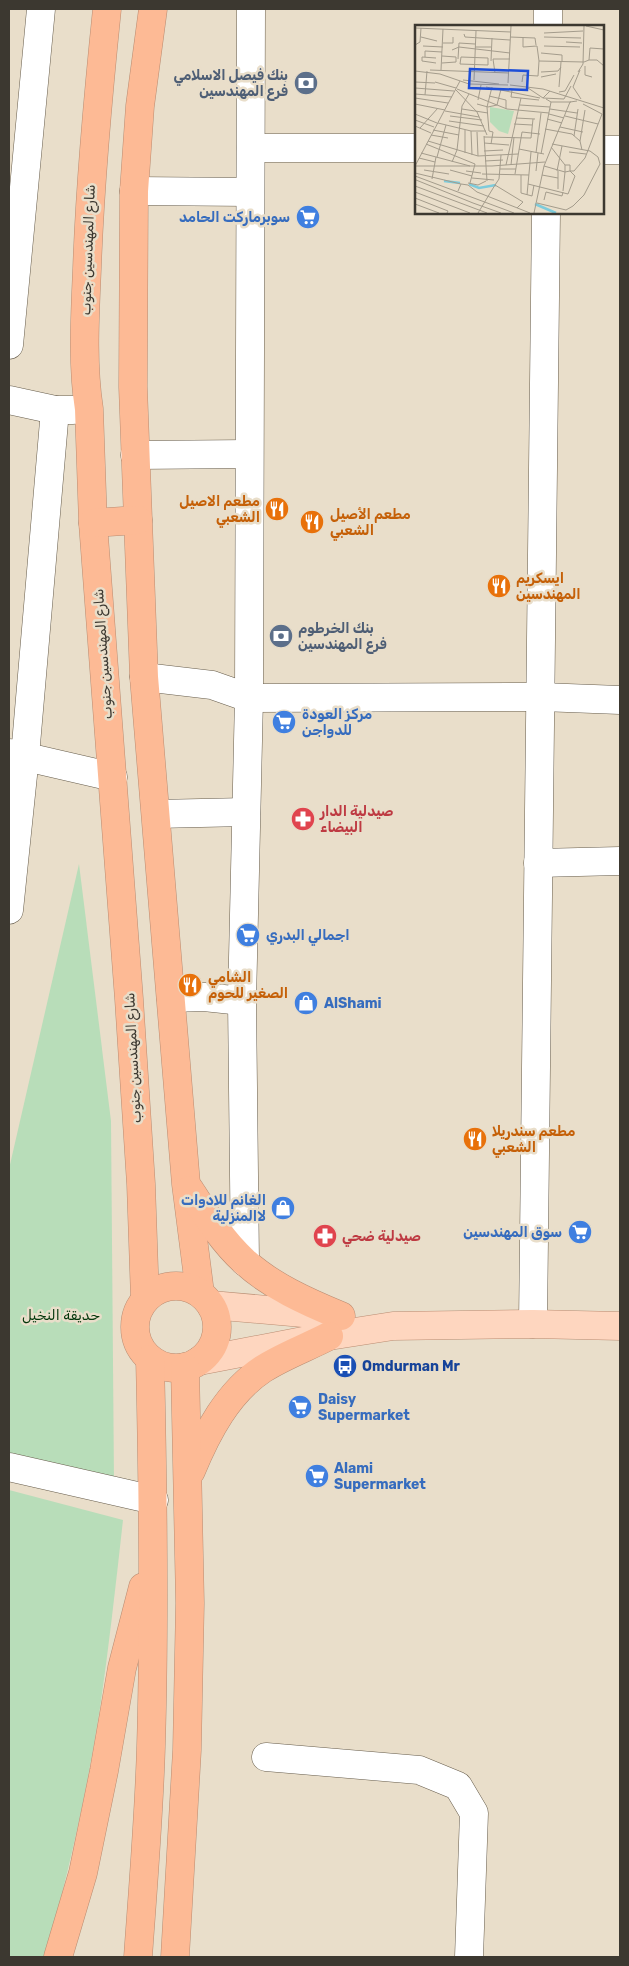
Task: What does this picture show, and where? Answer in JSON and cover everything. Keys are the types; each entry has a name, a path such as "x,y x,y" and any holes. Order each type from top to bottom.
{"highway":[{"name":"شارع المهندسين جنوب","path":"107,9 90,191 86,304 86,392 89,410 93,523 129,999 141,1184 145,1299"},
{"path":"153,9 140,106 134,191 132,300 135,455 144,677 186,1184 206,1299 217,1319 216,1335 210,1350 192,1364 173,1368 161,1365 150,1359 141,1349 136,1330 138,1310 145,1299 165,1286 178,1285 190,1287 206,1299"},
{"path":"93,523 138,520"},
{"path":"186,1184 209,1219 232,1249 245,1262 299,1298 335,1326 264,1368 241,1386 218,1417 204,1441 188,1479"},
{"path":"138,1957 151,1747 154,1500 150,1359"},
{"path":"175,1957 187,1750 190,1603 188,1479 192,1364"},
{"path":"58,1957 83,1873 104,1771 122,1668 154,1547"}],"main road":[{"path":"206,1299 335,1326 533,1324 620,1326"},
{"path":"192,1364 335,1326"}],"street":[{"path":"9,345 41,9"},
{"path":"245,1262 242,1001 249,698 251,9"},
{"path":"548,9 548,25"},
{"path":"250,148 415,148"},
{"path":"604,150 620,150"},
{"path":"134,191 250,192"},
{"path":"533,1324 546,214"},
{"path":"9,400 55,410 89,410"},
{"path":"9,910 17,754 55,410"},
{"path":"135,455 249,454"},
{"path":"144,677 212,685 249,698 540,697 620,700"},
{"path":"17,754 113,777"},
{"path":"156,814 246,812"},
{"path":"538,863 620,861"},
{"path":"171,998 204,997 242,1001"},
{"path":"9,1467 154,1500"},
{"path":"266,1757 419,1770 458,1786 474,1813 469,1957"}],"green space":[{"name":"حديقة النخيل","path":"79,864 111,1121 114,1483 9,1460 9,1169"},
{"path":"9,1490 123,1520 95,1739 76,1833 45,1957 9,1957"}],"place":[{"name":"بنك فيصل الاسلامي فرع المهندسين","path":"306,83"},
{"name":"سوبرماركت الحامد","path":"308,217"},
{"name":"مطعم الاصيل الشعبي","path":"277,509"},
{"name":"مطعم الأصيل الشعبي","path":"312,522"},
{"name":"ايسكريم المهندسين","path":"499,586"},
{"name":"بنك الخرطوم فرع المهندسين","path":"281,636"},
{"name":"مركز العودة للدواجن","path":"284,722"},
{"name":"صيدلية الدار البيضاء","path":"303,819"},
{"name":"اجمالي البدري","path":"248,935"},
{"name":"الشامي الصغير للحوم","path":"190,985"},
{"name":"AlShami","path":"306,1003"},
{"name":"مطعم سندريلا الشعبي","path":"475,1139"},
{"name":"الغانم للادوات لاالمنزلية","path":"283,1208"},
{"name":"سوق المهندسين","path":"580,1232"},
{"name":"صيدلية ضحي","path":"325,1236"},
{"name":"Omdurman Mr","path":"345,1366"},
{"name":"Daisy Supermarket","path":"300,1407"},
{"name":"Alami Supermarket","path":"317,1476"}]}
